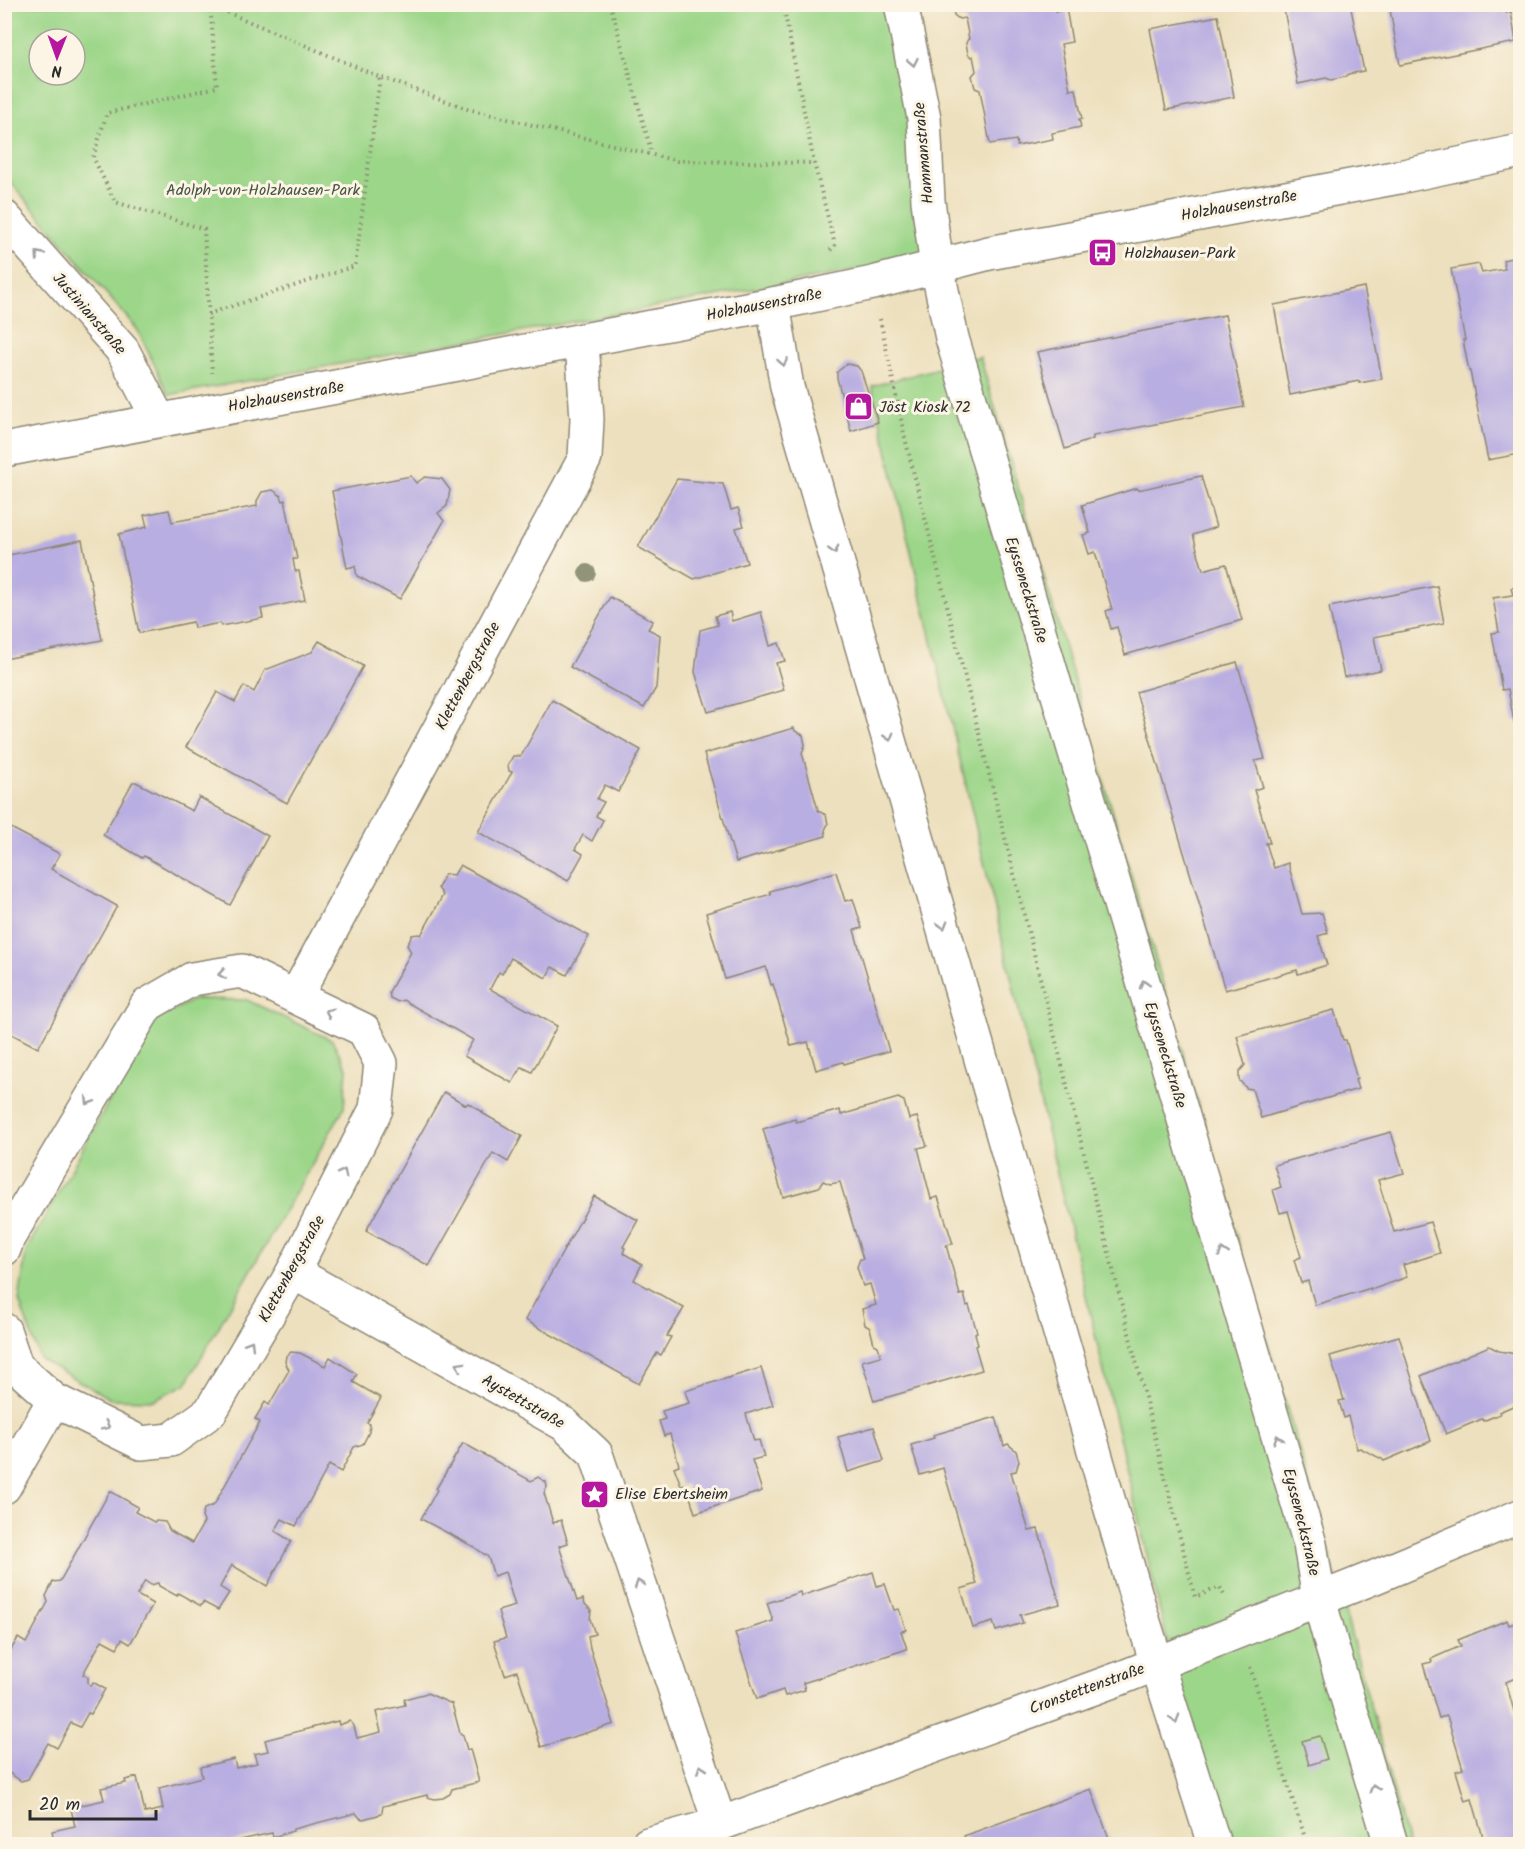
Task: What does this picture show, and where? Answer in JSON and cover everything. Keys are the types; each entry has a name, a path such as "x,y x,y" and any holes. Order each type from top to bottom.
{"street":[{"name":"Hammanstraße","path":"901,4 924,118 928,201 937,267"},
{"name":"Holzhausenstraße","path":"4,450 774,304 873,283 989,253 1521,152"},
{"name":"Justinianstraße","path":"4,217 123,351 159,420"},
{"name":"Eysseneckstraße","path":"937,267 955,350 1306,1532 1335,1658 1391,1845"},
{"path":"774,304 787,387 1141,1613 1214,1845"},
{"name":"Klettenbergstraße","path":"296,996 585,458 587,419 582,341"},
{"name":"Klettenbergstraße","path":"4,1250 8,1238 147,1005 192,978 242,971 364,1030 381,1063 376,1109 293,1272 210,1412 171,1440 141,1443 54,1400 16,1366 4,1330"},
{"name":"Aystettstraße","path":"293,1272 564,1424 596,1454 720,1824"},
{"path":"4,1487 54,1400"},
{"name":"Cronstettenstraße","path":"648,1845 720,1824 1158,1663 1521,1516"}],"path":[{"path":"135,4 138,8 210,5 380,77 468,109 677,161 814,163"},
{"path":"610,4 652,154"},
{"path":"783,4 814,163 836,245 820,260"},
{"path":"210,5 217,87 107,113 93,157 115,202 204,229 212,374"},
{"path":"208,314 355,266 380,77"},
{"path":"873,283 905,438 1195,1597 1220,1587 1238,1630 1307,1845"}],"green space":[{"name":"Adolph-von-Holzhausen-Park","path":"4,5 883,5 941,255 169,395 137,329 5,176"},
{"path":"980,357 1329,1553 1408,1844 1230,1844 1169,1649 872,386"},
{"path":"195,999 247,1000 332,1040 347,1068 344,1108 186,1384 153,1400 110,1399 40,1359 19,1301 26,1251 154,1020"}],"building":[{"path":"952,4 1054,4 1056,11 1066,8 1072,42 1061,44 1070,90 1076,89 1082,119 1079,119 1081,127 1052,133 1053,139 1017,146 1016,140 990,144 980,90 975,88 972,76 976,71 973,56 968,54 966,43 969,39 965,18 959,19 954,15"},
{"path":"1283,4 1350,4 1364,71 1331,80 1326,78 1298,84"},
{"path":"1389,4 1505,4 1506,13 1511,12 1516,42 1400,65"},
{"path":"1218,16 1234,97 1166,110 1150,29"},
{"path":"1520,256 1520,454 1488,460 1451,269 1479,264 1482,273 1505,269 1503,260"},
{"path":"1364,287 1382,379 1359,383 1359,381 1290,395 1274,305"},
{"path":"1225,315 1244,407 1093,436 1093,439 1065,449 1037,352"},
{"name":"Jöst Kiosk 72","path":"847,364 857,366 861,371 878,422 851,431 837,378 837,372"},
{"path":"411,476 416,483 425,477 442,479 450,490 447,506 438,513 444,521 400,599 357,576 355,566 347,568 332,491"},
{"path":"1201,476 1216,527 1193,535 1198,553 1203,570 1226,564 1242,620 1125,655 1117,627 1111,629 1106,611 1112,609 1095,552 1089,554 1083,535 1090,533 1082,505 1137,488 1138,490"},
{"path":"677,479 723,484 731,510 738,508 744,526 736,528 747,563 694,579 638,547"},
{"path":"273,490 281,496 283,501 285,500 297,559 293,559 295,571 299,571 305,600 261,609 263,618 221,626 220,623 194,628 193,622 139,633 119,534 147,527 144,515 169,510 172,522 257,506 262,492"},
{"path":"82,540 102,640 4,659 4,556"},
{"path":"1437,586 1444,623 1374,637 1381,670 1344,677 1329,607"},
{"path":"1520,586 1520,721 1514,722 1508,689 1502,690 1492,633 1499,632 1493,598 1513,595 1511,588"},
{"path":"610,597 653,621 648,629 660,635 656,688 644,708 570,667"},
{"path":"730,612 732,621 761,612 770,646 779,643 785,661 776,663 784,690 708,712 695,672 700,630 718,625 715,616"},
{"path":"319,641 363,666 287,803 186,747 217,692 235,702 244,686 254,692 265,670 312,652"},
{"path":"1237,662 1265,759 1255,761 1263,787 1254,790 1270,843 1266,843 1274,868 1288,863 1302,914 1322,913 1328,933 1318,936 1327,965 1298,974 1297,970 1225,990 1136,692"},
{"path":"552,700 641,750 618,792 605,785 597,799 604,802 596,816 603,820 592,841 583,835 575,849 583,854 568,881 478,832 512,772 509,771 508,765 513,756 521,756"},
{"path":"794,728 803,735 805,745 802,753 818,810 826,815 828,824 825,830 826,836 736,862 704,754"},
{"path":"133,782 192,811 199,797 268,836 230,905 103,835"},
{"path":"11,828 60,854 51,869 117,906 38,1048 4,1030 4,840"},
{"path":"460,865 589,936 567,975 552,967 546,978 511,958 502,974 499,972 490,989 557,1026 532,1072 522,1067 512,1083 464,1056 473,1040 403,1000 398,1002 390,998 389,992 411,952 407,945 412,935 421,935 443,895 438,888 445,874 454,875"},
{"path":"836,872 845,901 853,899 862,928 854,930 889,1051 816,1070 808,1042 791,1046 766,967 725,979 706,913"},
{"path":"1334,1010 1343,1040 1346,1040 1358,1089 1261,1118 1252,1089 1246,1088 1239,1080 1239,1072 1245,1065 1237,1036"},
{"path":"444,1092 466,1105 468,1103 522,1136 508,1162 493,1153 429,1266 366,1231"},
{"path":"898,1098 904,1101 909,1119 917,1117 927,1146 918,1148 931,1199 938,1197 953,1244 946,1245 960,1295 964,1294 977,1332 975,1333 978,1345 975,1346 982,1370 874,1401 862,1361 881,1356 878,1346 874,1344 870,1328 865,1325 862,1309 876,1305 870,1284 863,1286 857,1267 860,1259 863,1259 840,1182 830,1184 823,1181 819,1187 783,1197 763,1129 795,1119 796,1122 840,1110 841,1115"},
{"path":"1391,1132 1404,1173 1378,1180 1394,1232 1430,1222 1440,1253 1403,1265 1407,1277 1371,1290 1371,1288 1315,1305 1308,1281 1301,1283 1294,1260 1301,1257 1288,1211 1280,1213 1273,1190 1281,1187 1274,1165"},
{"path":"594,1196 638,1220 623,1247 625,1248 623,1253 642,1264 634,1280 684,1308 667,1336 671,1337 661,1355 657,1353 639,1384 525,1320"},
{"path":"1399,1336 1431,1441 1384,1461 1360,1448 1357,1449 1348,1416 1344,1418 1339,1401 1344,1400 1330,1356"},
{"path":"1489,1346 1499,1351 1516,1354 1520,1363 1520,1403 1499,1412 1500,1414 1446,1434 1421,1376"},
{"path":"291,1352 300,1353 325,1366 330,1357 357,1374 353,1382 381,1398 367,1423 370,1424 369,1432 363,1444 354,1447 341,1472 329,1465 296,1526 282,1519 275,1531 291,1541 267,1586 232,1565 220,1587 229,1593 218,1610 203,1602 201,1606 178,1593 177,1596 159,1586 158,1583 151,1585 145,1581 137,1595 153,1604 130,1644 122,1639 117,1648 102,1640 83,1674 88,1677 88,1683 91,1686 93,1682 105,1689 91,1714 88,1713 80,1727 71,1723 57,1748 48,1743 28,1779 21,1781 9,1773 4,1776 4,1666 8,1660 6,1658 18,1638 26,1643 48,1602 46,1596 53,1582 60,1581 110,1491 138,1507 135,1512 154,1522 165,1522 170,1531 192,1543 204,1522 202,1517 204,1509 214,1505 260,1422 255,1419 265,1402 269,1405 289,1370 285,1362 286,1356"},
{"path":"761,1368 773,1405 746,1414 754,1441 759,1440 764,1457 752,1460 762,1491 695,1513 686,1484 681,1485 674,1467 679,1465 670,1434 664,1436 659,1421 665,1419 662,1411 689,1403 685,1391"},
{"path":"996,1417 1004,1446 1008,1444 1016,1451 1019,1461 1016,1471 1011,1472 1029,1531 1038,1529 1060,1604 1020,1615 1023,1623 996,1631 993,1622 973,1628 961,1589 977,1584 943,1468 920,1475 911,1445 934,1438 933,1435"},
{"path":"874,1427 884,1461 848,1472 838,1437"},
{"path":"463,1443 531,1481 538,1477 546,1482 547,1487 544,1493 553,1523 561,1520 568,1543 559,1546 577,1601 583,1599 591,1610 590,1619 595,1634 588,1636 590,1648 614,1724 541,1747 517,1671 505,1675 494,1641 506,1638 498,1611 515,1606 505,1572 494,1576 488,1557 421,1519"},
{"path":"873,1572 877,1586 885,1584 894,1610 899,1609 906,1630 901,1631 907,1649 803,1683 805,1690 785,1696 783,1690 757,1699 735,1633 773,1621 767,1603 800,1592 801,1596"},
{"path":"1507,1620 1509,1625 1520,1621 1520,1676 1506,1682 1520,1733 1520,1844 1485,1844 1472,1799 1465,1801 1456,1771 1463,1769 1447,1716 1439,1718 1423,1664 1432,1662 1431,1659 1461,1646 1458,1640"},
{"path":"427,1693 452,1704 460,1733 463,1735 467,1750 470,1749 479,1782 452,1789 450,1794 443,1798 435,1799 427,1795 383,1806 382,1812 378,1815 363,1819 356,1813 293,1829 293,1831 273,1837 272,1833 222,1844 55,1844 54,1842 52,1831 75,1826 71,1809 73,1807 104,1800 101,1788 126,1783 125,1780 137,1777 145,1813 163,1809 159,1788 202,1777 200,1767 234,1759 236,1768 257,1763 254,1754 268,1751 265,1740 338,1721 339,1725 350,1721 357,1738 381,1732 376,1712 405,1705 404,1699"},
{"path":"1320,1736 1327,1759 1309,1765 1302,1741"},
{"path":"1091,1789 1111,1844 967,1844 964,1836"}],"place":[{"name":"Holzhausen-Park","path":"1103,253"},
{"name":"Jöst Kiosk 72","path":"858,407"},
{"name":"Elise Ebertsheim","path":"594,1494"}]}
